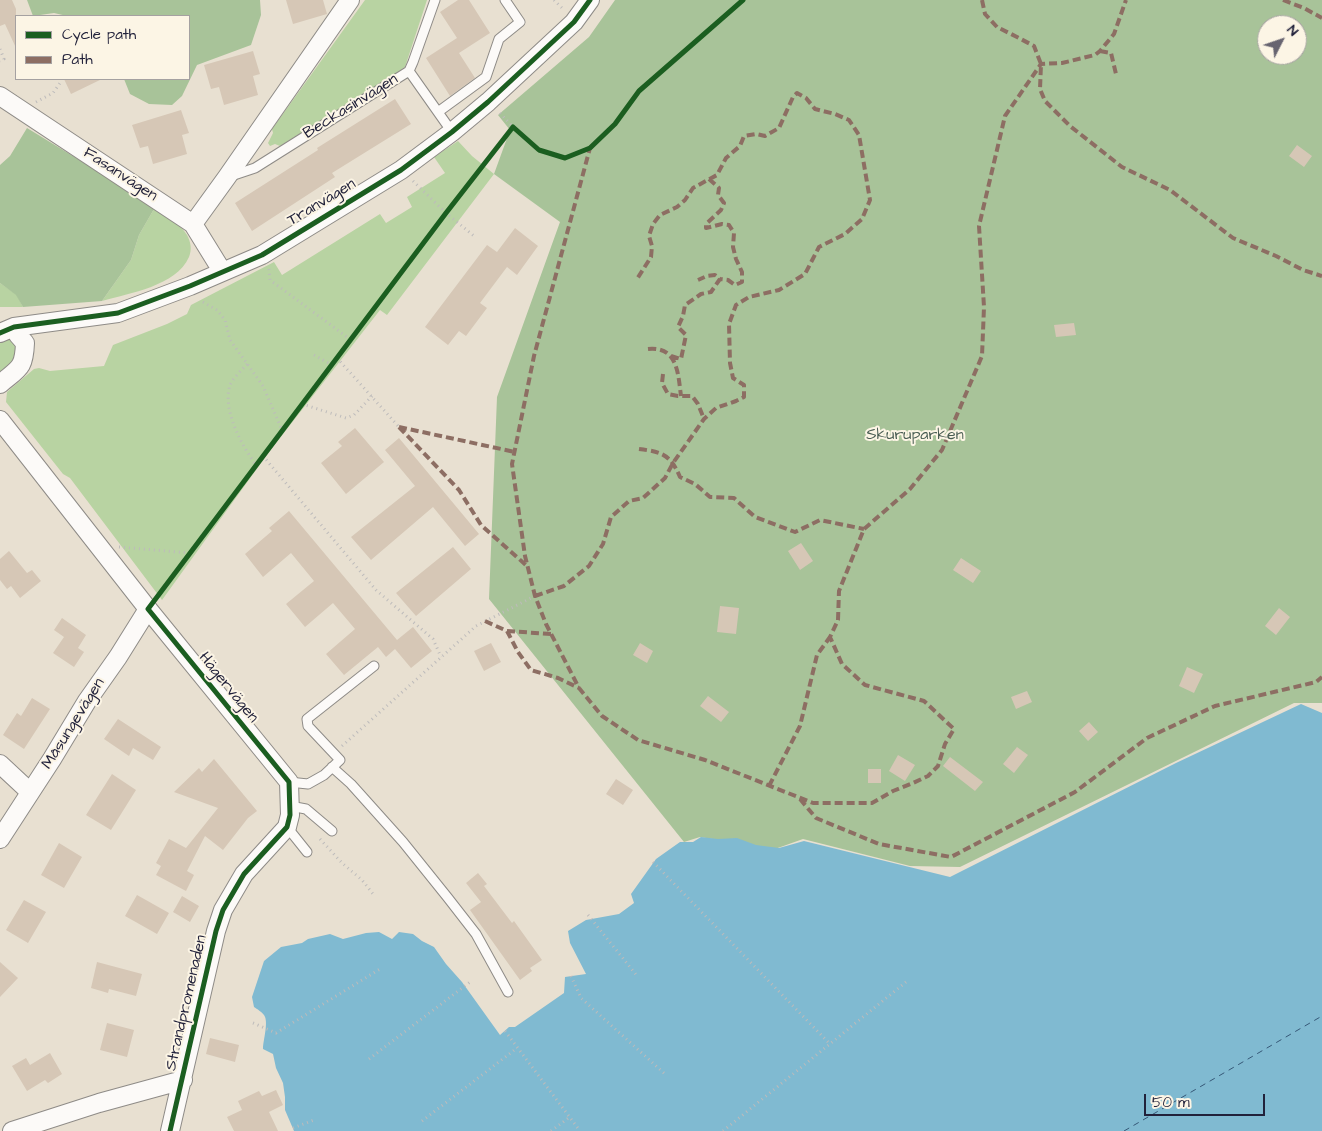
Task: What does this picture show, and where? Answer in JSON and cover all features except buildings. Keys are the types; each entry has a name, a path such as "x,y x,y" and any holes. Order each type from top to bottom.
{"street":[{"path":"193,224 350,0"},
{"name":"Tranvägen","path":"4,328 118,313 190,286 262,254 401,170 452,132 488,102 574,22 590,0"},
{"name":"Fasanvägen","path":"0,96 193,224 222,271"},
{"name":"Tranvägen","path":"0,384 21,367 25,343 18,335 4,328"},
{"name":"Hägervägen","path":"0,420 148,609 289,782"},
{"name":"Måsungevägen","path":"0,839 52,759 87,700 118,657 148,609"},
{"path":"0,764 30,792"},
{"path":"287,827 290,814 289,782"},
{"name":"Strandpromenaden","path":"170,1131 216,931 224,910 244,874 287,827"},
{"path":"12,1131 99,1103 183,1080"}],"lane":[{"name":"Beckasinvägen","path":"227,177 255,168 408,71 435,0"},
{"path":"438,112 486,77 499,39 520,22 505,0"},
{"path":"408,71 452,132"},
{"path":"289,782 308,784 324,774 340,760 308,726 307,719 374,666"},
{"path":"332,767 351,784 403,842 448,898 476,934 508,992"},
{"path":"290,806 306,809 332,831"},
{"path":"287,827 307,852"}],"path":[{"path":"0,49 4,59 0,61"},
{"path":"26,114 35,102 53,93 60,82"},
{"path":"498,111 520,133"},
{"path":"508,134 513,127"},
{"path":"401,170 446,213 474,236"},
{"path":"440,221 452,206"},
{"path":"262,254 270,268 270,280 351,340"},
{"path":"203,302 217,310 225,320 230,340 263,386 282,430"},
{"path":"346,346 357,332"},
{"path":"326,372 342,352"},
{"path":"314,355 332,365"},
{"path":"337,358 399,427"},
{"path":"247,364 231,384 228,398 236,432 246,452 256,465"},
{"path":"297,411 308,396"},
{"path":"302,404 346,418 354,415 372,396"},
{"path":"278,437 287,424"},
{"path":"251,472 268,450"},
{"path":"263,456 376,590 434,639 441,657"},
{"path":"116,546 190,553"},
{"path":"184,561 196,546"},
{"path":"334,754 476,626 535,596"},
{"path":"318,837 342,863 362,880 373,894"},
{"path":"653,862 830,1044"},
{"path":"588,916 638,977"},
{"path":"254,1023 276,1033 380,969"},
{"path":"571,976 581,998 665,1074"},
{"path":"369,1059 470,982"},
{"path":"723,1131 906,982"},
{"path":"505,1030 580,1131"},
{"path":"422,1121 518,1048"},
{"path":"551,1131 570,1117"},
{"path":"293,1128 314,1120"}],"green space":[{"path":"27,0 260,0 261,15 251,45 197,65 190,79 190,15 63,15 54,13 33,15"},
{"path":"365,0 427,0 405,67 280,146 275,144 270,146 268,143 273,133 272,129"},
{"name":"Skuruparken","path":"615,0 1322,0 1322,703 1294,703 960,867 910,866 803,839 775,849 700,837 684,842 489,599 497,397 560,222 494,174 510,130 498,115 589,37"},
{"path":"124,80 190,80 182,96 172,105 149,104 130,94"},
{"path":"27,128 99,172 154,209 139,235 131,260 102,301 23,307 16,295 0,283 0,165 10,156"},
{"path":"458,141 472,156 494,174 387,315 380,310 269,452 162,600 70,478 63,474 6,402 7,392 34,369 39,368 50,371 104,366 113,345 187,314 191,305 274,262 282,275 380,214 386,223 412,207 407,197 445,173 434,157"},
{"path":"154,209 172,220 184,231 190,243 191,252 189,257 183,267 163,282 102,301 131,260 139,235"},
{"path":"0,283 17,295 23,307 0,307"},
{"path":"11,339 18,345 16,359 0,374 0,343"}],"water":[{"path":"1301,704 1322,713 1322,1131 294,1131 285,1110 283,1083 276,1068 273,1054 263,1049 266,1026 265,1018 254,1007 252,997 264,961 281,947 302,943 308,939 330,934 343,939 379,932 392,939 399,932 413,934 434,947 500,1035 509,1027 515,1027 564,993 565,977 586,974 570,943 568,931 586,920 619,914 634,903 631,894 656,859 680,842 693,842 701,837 718,839 737,838 756,845 779,848 804,841 950,877 1176,763"}],"ferry route":[{"path":"1124,1131 1322,1016"}],"marked path":[{"path":"982,0 985,14 997,27 1034,46 1041,64 1040,89 1045,101 1070,126 1122,167 1170,190 1233,238 1276,256 1303,270 1322,276"},
{"path":"592,146 534,356 512,464 525,556 535,596 546,624 579,688 602,716 638,740 705,760 813,803 872,803 893,791 928,776 938,766 945,744 954,729 924,701 865,685 842,664 830,637 838,620 839,591 864,529 910,489 942,450 982,356 984,307 979,226 1005,116 1041,64 1062,63 1095,55 1100,51 1114,34 1126,0"},
{"path":"1283,0 1304,8 1322,18"},
{"path":"1100,51 1111,53 1116,74"},
{"path":"535,596 564,586 589,566 603,544 611,517 629,501 643,498 665,478 673,463 704,419 716,408 744,397 744,385 733,378 730,363 729,324 736,305 749,297 779,290 805,274 819,247 845,234 862,219 870,200 859,135 849,120 815,109 806,98 797,93 793,97 779,128 765,136 756,134 744,136 740,146 726,158 717,175 693,188 685,200 677,207 660,215 653,224 649,236 652,246 651,257 637,279"},
{"path":"709,179 719,188 718,195 724,203 721,210 706,224 706,228 722,224 729,225 734,233 733,247 742,272 742,282 735,285 728,280 720,279"},
{"path":"671,356 681,359 686,335 678,327 685,305 701,294 711,292 720,279 715,275 698,280"},
{"path":"648,349 658,349 671,357 675,363 681,396"},
{"path":"663,374 662,383 668,394 692,396 698,404 704,419"},
{"path":"399,427 459,490 481,525 527,566"},
{"path":"399,427 515,452"},
{"path":"639,449 654,451 669,459 680,477 695,484 710,497 734,498 755,517 795,532 820,520 864,529"},
{"path":"485,621 507,631 518,652 531,670 558,678 579,688"},
{"path":"507,631 551,634"},
{"path":"769,786 800,726 817,655 830,637"},
{"path":"800,799 816,818 879,844 951,857 1075,792 1147,738 1215,706 1316,682 1322,677"}],"cycle path":[{"path":"0,333 14,327 118,313 190,286 262,255 401,170 452,132 488,102 574,22 590,0"},
{"path":"170,1131 216,931 223,910 244,874 287,827 290,815 289,782 148,609 513,127 539,150 565,158 590,148 615,124 639,91 743,0"}]}
